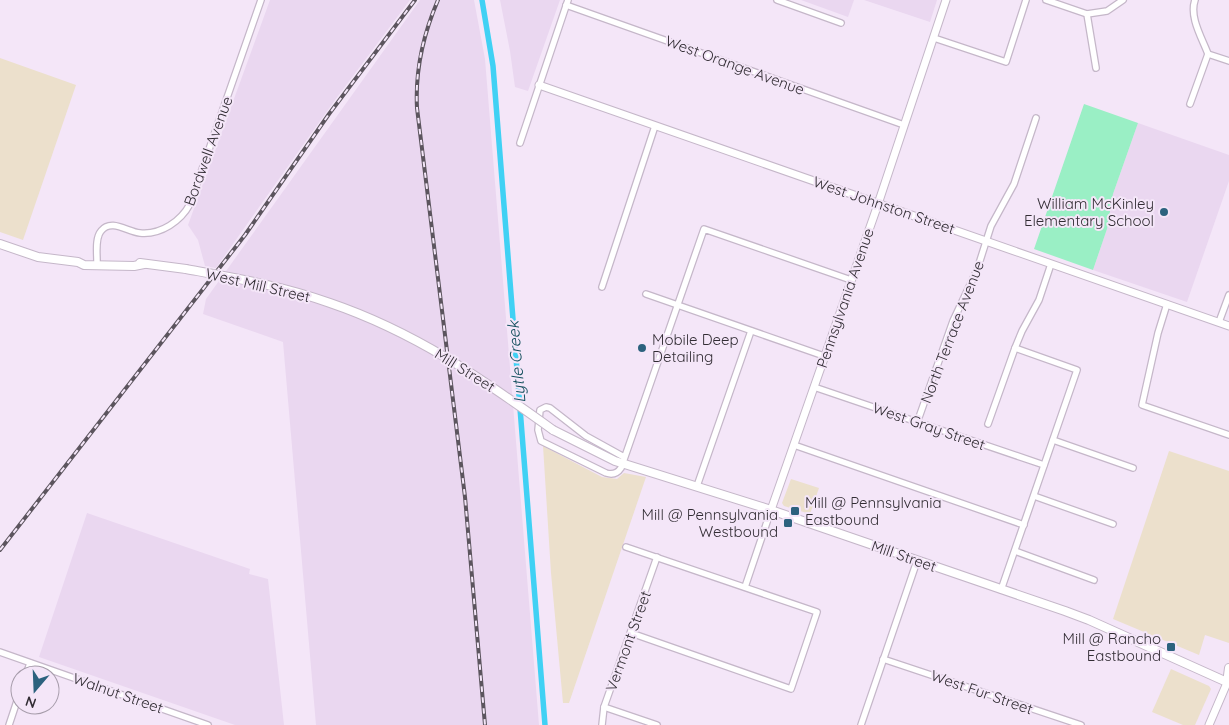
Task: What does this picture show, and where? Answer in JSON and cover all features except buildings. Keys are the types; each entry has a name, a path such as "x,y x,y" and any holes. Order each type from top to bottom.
{"main road":[{"name":"West Mill Street","path":"0,244 38,257 78,262 84,265 134,266 144,264"},
{"name":"West Mill Street","path":"78,262 83,260 133,261 250,281 330,302 369,318"},
{"name":"Mill Street","path":"369,318 400,332 448,358 553,430 623,460 1089,620 1228,682"},
{"path":"1228,682 1229,668"}],"street":[{"name":"Bordwell Avenue","path":"97,261 100,231 108,226 118,226 140,234 155,232 178,221 186,212 261,0"},
{"path":"777,0 841,23"},
{"name":"Pennsylvania Avenue","path":"771,510 852,280 946,0"},
{"path":"934,38 1006,62 1026,0"},
{"path":"1046,0 1087,14 1107,12 1123,0"},
{"path":"1190,104 1208,54 1194,17 1193,5 1195,0"},
{"path":"520,143 567,3"},
{"name":"West Orange Avenue","path":"567,3 904,126"},
{"path":"1087,14 1096,68"},
{"path":"1208,54 1229,61"},
{"name":"West Johnston Street","path":"539,85 1229,326"},
{"name":"North Terrace Avenue","path":"917,422 953,321 976,270 995,216 1004,205 1014,184 1036,118"},
{"path":"602,287 656,126"},
{"path":"623,460 586,436 550,408 546,407 540,410 538,430 541,441 610,475 619,471 623,460 677,305 704,229 852,280"},
{"path":"988,424 1015,348 1039,300 1052,264"},
{"path":"646,294 824,356"},
{"path":"1219,322 1229,295"},
{"path":"1167,304 1158,334 1142,405 1229,435"},
{"path":"698,486 751,331"},
{"path":"1001,590 1077,370 1015,348"},
{"name":"West Gray Street","path":"814,387 1044,465"},
{"path":"1052,440 1133,468"},
{"path":"794,445 1024,525"},
{"path":"1034,496 1114,524"},
{"path":"745,587 771,510"},
{"path":"626,547 817,612 791,690 631,632"},
{"path":"1015,551 1094,580"},
{"name":"Vermont Street","path":"602,725 604,706 657,557"},
{"path":"862,725 917,561"},
{"name":"Walnut Street","path":"0,652 208,725"},
{"name":"West Fur Street","path":"883,659 1081,725"},
{"path":"1209,725 1228,682"},
{"path":"604,706 657,725"}],"shaded area":[{"path":"270,0 410,0 335,100 216,268 205,266 198,240 188,225"},
{"path":"420,0 474,0 485,59 539,725 316,725 283,342 203,314 206,299"},
{"path":"500,0 560,0 528,91 515,87"},
{"path":"801,0 854,0 848,17"},
{"path":"864,0 937,0 930,22"},
{"path":"0,58 76,85 23,240 0,232"},
{"name":"William McKinley Elementary School","path":"1138,123 1229,155 1229,181 1187,302 1093,270 1107,229 1113,194"},
{"path":"543,446 602,477 617,479 624,473 646,477 569,703 563,703 551,573"},
{"path":"1169,451 1229,471 1229,643 1205,635 1199,655 1113,619"},
{"path":"791,479 819,488 810,514 784,506 782,503"},
{"path":"87,513 250,569 249,574 268,579 284,725 235,725 39,657"},
{"path":"1171,669 1209,686 1211,689 1195,725 1183,725 1152,712"}],"green space":[{"path":"1084,104 1138,123 1113,194 1107,229 1093,270 1034,249"}],"waterway":[{"name":"Lytle Creek","path":"482,0 493,66 545,725"}],"railway":[{"path":"0,550 245,235 329,114 415,0"},
{"path":"438,0 428,26 421,53 417,80 417,108 465,497 485,725"}],"place":[{"name":"William McKinley Elementary School","path":"1164,212"},
{"name":"Mobile Deep Detailing","path":"642,348"},
{"name":"Mill @ Pennsylvania Eastbound","path":"795,511"},
{"name":"Mill @ Pennsylvania Westbound","path":"788,523"},
{"name":"Mill @ Rancho Eastbound","path":"1171,647"}]}
